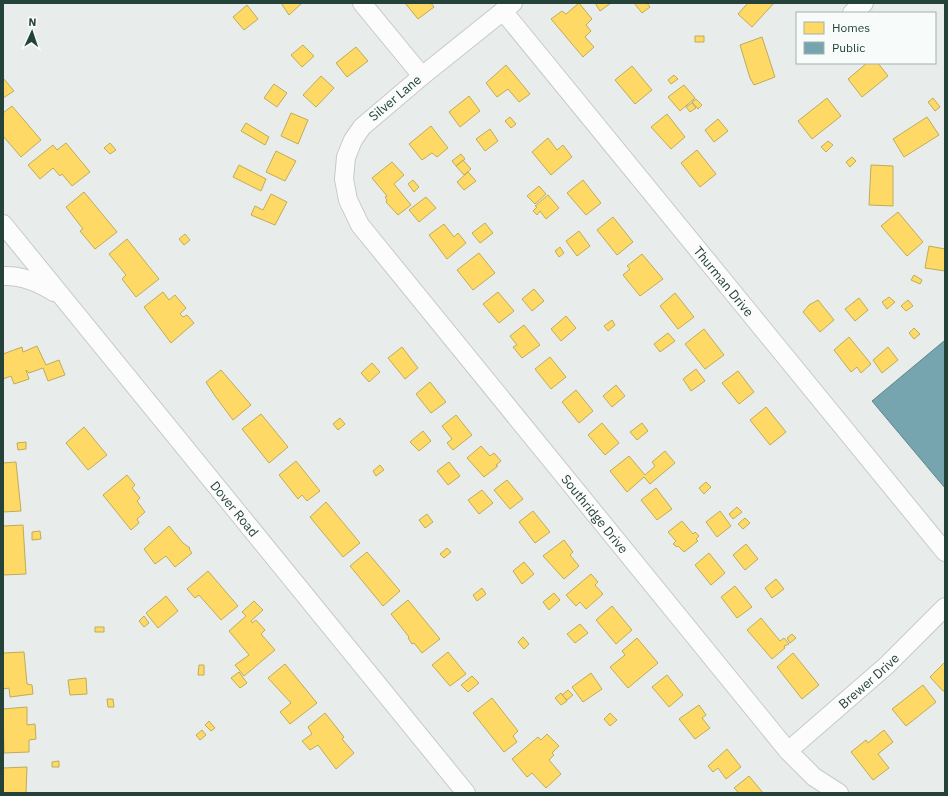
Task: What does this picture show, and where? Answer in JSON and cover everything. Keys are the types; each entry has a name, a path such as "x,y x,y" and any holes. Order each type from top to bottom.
{"street":[{"path":"362,3 422,76"},
{"path":"853,12 864,3"},
{"name":"Silver Lane","path":"360,225 348,200 344,179 346,157 353,140 362,126 373,115 508,7"},
{"name":"Thurman Drive","path":"508,7 945,552"},
{"name":"Dover Road","path":"3,224 466,793"},
{"name":"Southridge Drive","path":"360,225 788,751 814,777 839,793"},
{"path":"3,276 21,277 34,281 64,300"},
{"name":"Brewer Drive","path":"788,751 886,666 945,607"}],"building: Homes":[{"path":"281,3 302,3 289,15"},
{"path":"405,3 431,3 434,7 418,19"},
{"path":"579,3 592,19 586,25 591,31 585,37 594,47 583,57 551,19 562,11 566,14"},
{"path":"595,3 611,3 600,11"},
{"path":"634,3 647,3 650,7 642,13"},
{"path":"748,3 774,3 752,27 738,14"},
{"path":"247,5 258,19 244,30 233,17"},
{"path":"695,36 704,36 704,42 695,42"},
{"path":"762,37 775,77 754,85 750,78 740,45"},
{"path":"303,45 314,56 302,67 291,55"},
{"path":"356,47 368,61 347,77 336,63"},
{"path":"866,64 879,64 888,76 862,97 848,79"},
{"path":"506,65 530,94 519,102 508,89 497,97 486,83"},
{"path":"632,66 652,90 635,104 615,80"},
{"path":"674,75 678,79 671,84 668,80"},
{"path":"321,76 334,88 316,107 303,95"},
{"path":"3,78 14,91 3,98"},
{"path":"274,84 287,93 277,107 264,98"},
{"path":"684,85 695,98 680,111 668,97"},
{"path":"469,96 480,111 460,127 449,112"},
{"path":"827,98 841,116 812,139 798,121"},
{"path":"933,98 940,107 935,111 928,102"},
{"path":"696,99 702,105 698,109 692,102"},
{"path":"692,103 696,108 690,112 686,107"},
{"path":"12,106 41,140 21,157 3,136 3,113"},
{"path":"291,113 308,120 298,144 281,136"},
{"path":"667,114 685,137 671,149 651,127"},
{"path":"510,117 516,124 511,128 505,121"},
{"path":"927,117 939,135 904,157 893,139"},
{"path":"718,119 728,131 714,142 705,130"},
{"path":"246,123 269,137 265,145 241,131"},
{"path":"431,126 448,148 437,157 432,153 422,160 409,144"},
{"path":"490,129 498,141 485,151 476,139"},
{"path":"548,138 557,150 563,145 572,157 551,175 532,152"},
{"path":"828,141 833,145 826,152 821,147"},
{"path":"66,143 90,172 72,186 62,174 60,176 53,168 40,179 28,165 53,145 57,150"},
{"path":"110,143 116,150 110,154 104,148"},
{"path":"697,150 716,174 700,187 681,163"},
{"path":"276,151 296,161 285,181 266,172"},
{"path":"461,154 465,159 456,166 452,161"},
{"path":"852,157 856,161 850,167 846,162"},
{"path":"463,160 471,169 464,175 456,166"},
{"path":"392,162 404,175 394,184 411,205 398,215 386,202 387,200 385,197 387,196 372,178"},
{"path":"239,165 266,179 261,191 233,177"},
{"path":"871,165 893,166 893,206 869,205"},
{"path":"468,172 476,181 464,190 457,182"},
{"path":"413,180 419,187 414,192 408,184"},
{"path":"583,180 601,203 586,215 567,193"},
{"path":"539,186 546,194 535,204 527,196"},
{"path":"84,192 117,232 95,249 80,231 83,229 66,207"},
{"path":"271,194 287,202 275,225 251,215 255,206 263,210"},
{"path":"548,195 559,208 546,219 540,211 537,215 533,211 537,207 535,206"},
{"path":"426,197 436,208 419,222 409,210"},
{"path":"898,212 923,242 907,256 881,226"},
{"path":"613,217 633,242 617,255 597,230"},
{"path":"485,223 493,233 480,243 472,233"},
{"path":"444,224 454,237 458,233 466,243 447,259 429,235"},
{"path":"579,231 590,246 577,256 566,241"},
{"path":"185,234 190,240 184,245 179,239"},
{"path":"127,239 159,279 136,297 122,279 126,275 109,254"},
{"path":"929,246 945,249 945,271 925,268"},
{"path":"560,247 564,253 559,257 555,251"},
{"path":"479,253 495,273 473,290 457,270"},
{"path":"642,254 663,279 640,296 623,275 630,269 627,266"},
{"path":"914,275 922,280 920,284 911,280"},
{"path":"534,289 544,301 532,311 522,299"},
{"path":"163,292 169,300 175,295 186,308 180,314 183,317 187,315 194,323 171,343 144,307"},
{"path":"498,292 514,311 499,323 483,304"},
{"path":"675,293 694,317 678,329 660,306"},
{"path":"889,297 895,302 887,309 882,302"},
{"path":"859,298 868,310 855,321 845,309"},
{"path":"818,300 834,320 820,332 803,312 809,305"},
{"path":"908,300 913,306 906,311 901,306"},
{"path":"566,316 576,328 561,341 551,329"},
{"path":"612,320 615,325 608,331 604,326"},
{"path":"524,325 540,345 522,358 513,347 517,345 510,336"},
{"path":"914,328 920,334 914,339 909,333"},
{"path":"704,329 724,355 705,369 685,344"},
{"path":"668,333 675,341 660,352 654,344"},
{"path":"849,337 871,364 861,373 857,367 851,372 834,350"},
{"path":"37,346 46,365 59,360 65,375 48,381 43,368 29,373 26,370 29,379 14,384 11,376 3,379 3,354 22,347 23,352"},
{"path":"402,347 418,368 405,379 388,358"},
{"path":"888,347 898,360 882,373 873,360"},
{"path":"550,357 566,377 551,389 535,369"},
{"path":"372,363 380,372 369,382 361,373"},
{"path":"696,369 705,381 691,391 683,379"},
{"path":"221,370 251,405 233,420 206,382"},
{"path":"738,371 754,392 739,404 722,383"},
{"path":"430,382 446,402 431,413 416,394"},
{"path":"616,385 625,396 612,407 603,396"},
{"path":"576,390 593,411 579,423 562,402"},
{"path":"766,407 786,432 770,445 750,420"},
{"path":"261,414 288,447 269,463 242,429"},
{"path":"456,415 472,435 453,450 447,443 452,439 442,426"},
{"path":"340,418 345,424 338,430 333,424"},
{"path":"602,423 619,443 605,455 588,435"},
{"path":"642,423 648,431 637,440 630,432"},
{"path":"84,427 107,455 88,470 66,443"},
{"path":"423,431 431,441 419,451 410,442"},
{"path":"26,442 26,449 18,450 17,443"},
{"path":"481,446 490,456 494,453 501,461 496,465 498,466 484,477 467,458"},
{"path":"665,451 675,463 650,484 644,477 627,492 610,471 629,456 645,475 655,466 652,462"},
{"path":"296,461 320,491 307,501 302,495 298,499 279,475"},
{"path":"16,462 21,511 3,512 3,463"},
{"path":"449,462 460,476 448,485 437,471"},
{"path":"380,465 384,470 376,476 373,471"},
{"path":"127,475 135,485 132,488 140,498 137,501 145,512 137,519 139,523 131,530 103,495"},
{"path":"507,480 523,499 510,509 494,490"},
{"path":"706,482 711,487 704,494 699,488"},
{"path":"656,488 672,509 657,520 641,500"},
{"path":"482,490 493,503 479,514 468,500"},
{"path":"326,502 360,543 343,557 310,517"},
{"path":"737,507 742,512 733,519 729,514"},
{"path":"533,511 550,532 535,543 519,522"},
{"path":"720,511 731,526 717,537 706,522"},
{"path":"427,514 433,522 425,528 419,520"},
{"path":"745,518 750,523 743,529 738,524"},
{"path":"682,521 693,534 695,532 699,536 696,539 698,541 684,552 678,546 677,547 673,544 676,541 668,532"},
{"path":"23,525 26,574 3,575 3,526"},
{"path":"169,526 183,543 190,548 189,549 192,553 175,567 166,556 155,564 144,549"},
{"path":"40,531 41,539 32,540 32,532"},
{"path":"564,540 573,552 570,555 579,566 564,579 543,556"},
{"path":"746,544 758,559 745,570 733,555"},
{"path":"447,548 451,552 444,558 440,554"},
{"path":"367,552 400,591 383,606 350,566"},
{"path":"709,553 725,573 711,585 695,565"},
{"path":"524,562 534,574 522,584 513,571"},
{"path":"208,571 238,606 221,620 199,595 195,598 187,589"},
{"path":"591,574 598,582 595,585 603,594 586,609 580,602 576,606 566,595"},
{"path":"776,579 784,589 772,598 765,588"},
{"path":"735,586 752,607 737,618 721,597"},
{"path":"482,588 486,594 477,601 473,595"},
{"path":"554,593 560,600 549,610 543,602"},
{"path":"166,596 178,611 158,628 146,613"},
{"path":"408,600 440,639 422,653 414,643 412,644 408,638 409,637 391,614"},
{"path":"254,601 263,610 251,621 252,623 256,620 265,630 261,634 275,650 244,676 235,665 249,655 229,631 246,616 242,612"},
{"path":"612,606 632,630 616,644 596,620"},
{"path":"144,616 149,623 144,627 139,621"},
{"path":"761,618 780,641 784,638 789,644 784,646 785,648 772,659 747,630"},
{"path":"580,624 588,633 575,643 567,634"},
{"path":"95,627 104,627 104,632 95,632"},
{"path":"792,634 796,638 790,643 787,638"},
{"path":"523,637 529,644 524,649 518,642"},
{"path":"637,638 658,663 628,688 610,667 625,655 622,651"},
{"path":"24,652 27,684 32,685 33,694 10,697 9,688 3,689 3,653"},
{"path":"448,652 466,674 450,686 432,665"},
{"path":"793,653 819,685 802,699 777,667"},
{"path":"945,662 945,690 943,691 930,677"},
{"path":"285,664 317,703 290,724 280,712 291,703 268,678"},
{"path":"199,665 204,665 204,675 198,675"},
{"path":"239,672 247,683 240,688 231,678"},
{"path":"591,673 602,689 583,702 572,687"},
{"path":"667,675 683,695 669,707 652,687"},
{"path":"472,676 479,683 468,692 461,685"},
{"path":"86,678 87,694 70,695 68,680"},
{"path":"923,685 936,702 906,726 892,709"},
{"path":"568,690 573,695 567,700 562,695"},
{"path":"561,693 567,701 561,705 555,698"},
{"path":"492,698 518,731 513,736 517,742 504,752 473,713"},
{"path":"107,699 113,699 114,707 108,707"},
{"path":"699,705 706,715 702,718 710,728 695,739 679,719"},
{"path":"27,707 27,725 35,724 36,739 29,740 29,752 4,753 3,709"},
{"path":"325,713 344,737 342,739 354,753 336,769 318,745 310,750 302,741 312,734 308,727"},
{"path":"610,713 617,720 610,726 604,719"},
{"path":"209,721 215,728 211,731 205,725"},
{"path":"202,730 206,735 200,740 196,735"},
{"path":"884,730 893,742 878,754 889,768 873,780 851,752 866,740 868,743"},
{"path":"547,734 559,746 552,753 554,755 549,760 561,774 546,788 532,773 527,777 512,759 538,737 541,740"},
{"path":"727,749 741,767 726,779 718,768 713,772 708,766"},
{"path":"59,761 59,767 52,767 52,762"},
{"path":"27,767 26,793 3,793 3,768"},
{"path":"749,776 763,793 739,793 734,788"}],"building: Public":[{"path":"944,341 945,342 945,488 872,401"}]}
